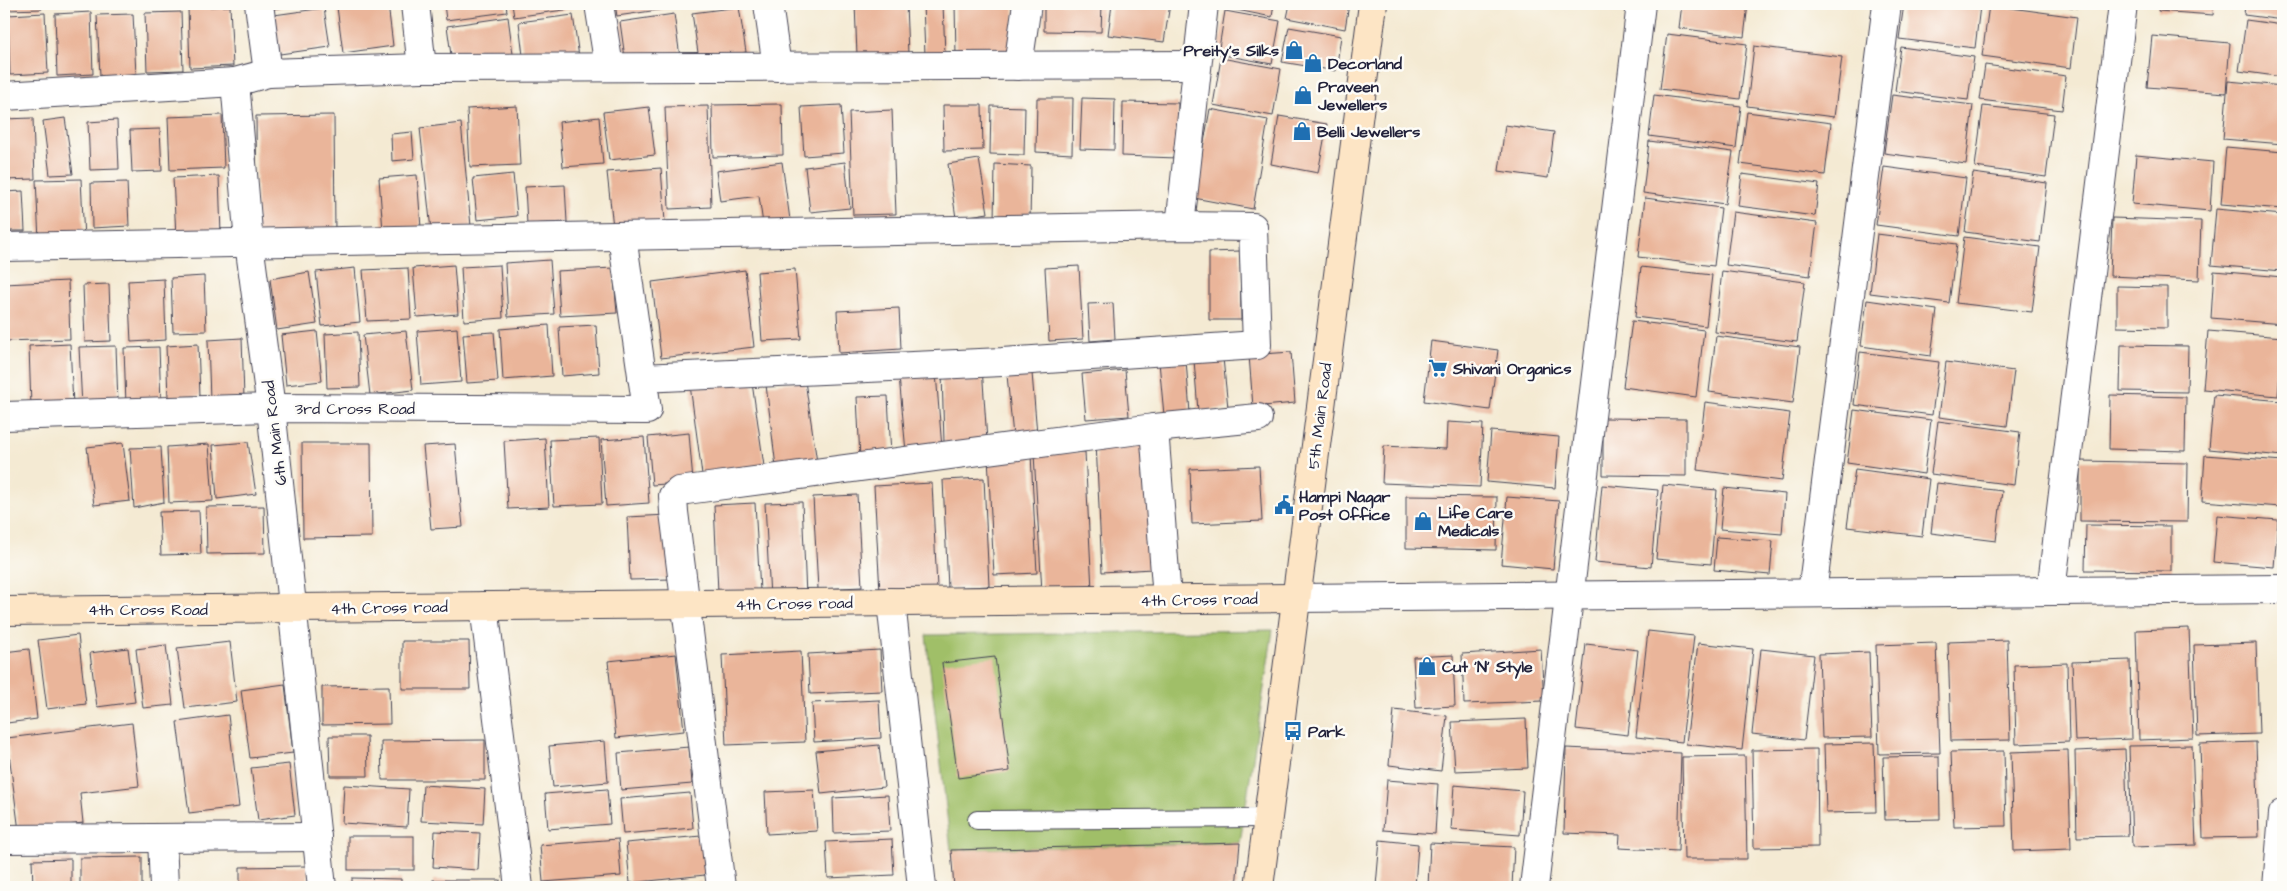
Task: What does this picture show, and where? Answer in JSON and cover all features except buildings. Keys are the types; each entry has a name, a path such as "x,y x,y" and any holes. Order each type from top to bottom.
{"main road":[{"name":"5th Main Road","path":"1259,887 1373,4"},
{"name":"4th Cross road","path":"293,608 1295,598"},
{"name":"4th Cross Road","path":"4,611 293,608"}],"street":[{"path":"259,4 268,73"},
{"path":"415,4 422,68"},
{"path":"599,4 609,67"},
{"path":"768,4 778,67"},
{"path":"1018,66 1027,4"},
{"path":"1180,226 1204,4"},
{"path":"1534,887 1641,4"},
{"path":"1812,593 1887,4"},
{"path":"2051,591 2123,4"},
{"path":"4,96 235,82 268,73 422,68 1196,65"},
{"name":"6th Main Road","path":"235,82 249,243 272,408 322,887"},
{"path":"4,247 1180,226 1254,227 1257,345 1002,362 642,378 622,236"},
{"name":"3rd Cross Road","path":"4,416 272,408 647,410 642,378"},
{"path":"721,887 673,496 679,490 1154,428 1258,418"},
{"path":"1154,428 1167,599"},
{"path":"1295,598 2283,589"},
{"path":"891,602 922,887"},
{"path":"484,606 519,887"},
{"path":"2277,887 2283,814"},
{"path":"4,839 317,837"},
{"path":"162,838 164,887"}],"lane":[{"path":"976,820 1268,818"}],"green space":[{"path":"1273,630 1240,843 951,850 926,635"}],"place":[{"name":"Preity's Silks","path":"1294,50"},
{"name":"Decorland","path":"1313,63"},
{"name":"Praveen Jewellers","path":"1303,95"},
{"name":"Belli Jewellers","path":"1302,131"},
{"name":"Shivani Organics","path":"1438,368"},
{"name":"Hampi Nagar Post Office","path":"1284,505"},
{"name":"Life Care Medicals","path":"1423,521"},
{"name":"Cut 'N' Style","path":"1427,666"},
{"name":"Park","path":"1293,731"}]}
